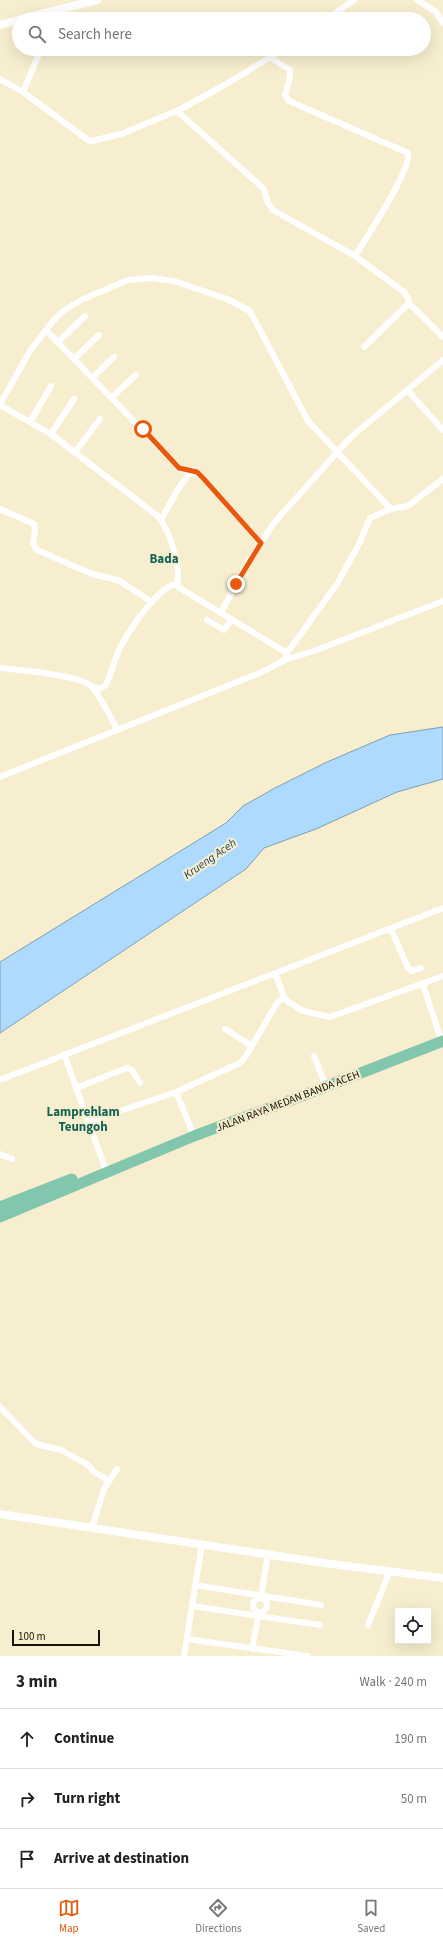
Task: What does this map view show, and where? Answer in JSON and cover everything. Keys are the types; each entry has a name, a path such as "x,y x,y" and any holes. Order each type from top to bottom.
{"highway":[{"name":"JALAN RAYA MEDAN BANDA ACEH","path":"0,1217 133,1160 443,1041"},
{"name":"JALAN RAYA MEDAN BANDA ACEH","path":"0,1206 105,1168 133,1160"}],"street":[{"path":"60,12 97,0"},
{"path":"337,12 354,0"},
{"path":"417,0 436,12 443,23"},
{"path":"0,25 12,21"},
{"path":"23,92 38,56"},
{"path":"0,79 23,92 90,141 121,134 177,111 274,56"},
{"path":"271,58 290,70 290,77 285,95 288,101 408,153 407,163 384,210 355,256"},
{"path":"177,111 264,188 268,203 273,210 355,256 404,292 409,303 443,337"},
{"path":"391,509 336,453 308,421 253,314 247,309 231,301 174,281 138,278 123,282 76,302 62,311 30,352 0,404 51,434 161,520 166,528 179,573 177,584 178,587 232,619 286,656 317,650 443,601"},
{"path":"364,347 409,303"},
{"path":"58,342 85,316"},
{"path":"46,330 75,358 179,468 185,471 192,470 197,472 261,543"},
{"path":"75,358 99,335"},
{"path":"93,377 114,357"},
{"path":"221,612 274,523 336,453 369,422 408,391 443,360"},
{"path":"112,397 136,374"},
{"path":"30,422 51,386"},
{"path":"408,391 443,430"},
{"path":"51,434 74,399"},
{"path":"75,452 100,420"},
{"path":"161,520 178,489 192,470"},
{"path":"0,777 260,673 286,656 337,584 359,544 370,518 391,509 408,506 443,479"},
{"path":"0,509 34,524 35,530 33,544 37,550 92,574 118,580 152,602"},
{"path":"0,668 69,678 99,689 106,685 122,644 152,602 168,586 177,584"},
{"path":"207,620 224,630 232,619"},
{"path":"91,686 117,729"},
{"path":"0,1080 443,908"},
{"path":"391,929 408,968 412,971 421,968"},
{"path":"275,973 286,1001 303,1011 330,1017 423,985 443,976"},
{"path":"423,985 443,1041"},
{"path":"88,1122 176,1092 240,1063 252,1046 277,1003 284,997"},
{"path":"225,1029 252,1046"},
{"path":"64,1054 105,1168"},
{"path":"314,1056 326,1087"},
{"path":"76,1088 127,1068 132,1070 140,1083"},
{"path":"176,1092 194,1136"},
{"path":"0,1154 12,1159"},
{"path":"0,1407 36,1444 61,1450 109,1481"},
{"path":"92,1528 98,1504 109,1481 117,1469"},
{"path":"0,1514 443,1578"},
{"path":"184,1656 202,1544"},
{"path":"252,1649 259,1613 263,1611 266,1606 265,1600 262,1597 268,1553"},
{"path":"368,1625 390,1571"},
{"path":"195,1585 262,1597 321,1605"},
{"path":"259,1613 254,1608 253,1604 255,1600 262,1597"},
{"path":"192,1606 259,1613 320,1625"},
{"path":"187,1639 308,1656"}],"water":[{"name":"Krueng Aceh","path":"443,727 443,779 397,792 316,829 264,848 246,869 0,1033 0,962 226,823 243,806 275,788 327,762 390,735"}],"district":[{"name":"Bada","path":"164,559"},
{"name":"Lamprehlam Teungoh","path":"83,1120"}],"route":[{"path":"143,429 179,468 185,471 192,470 197,472 261,543 236,584"}]}
